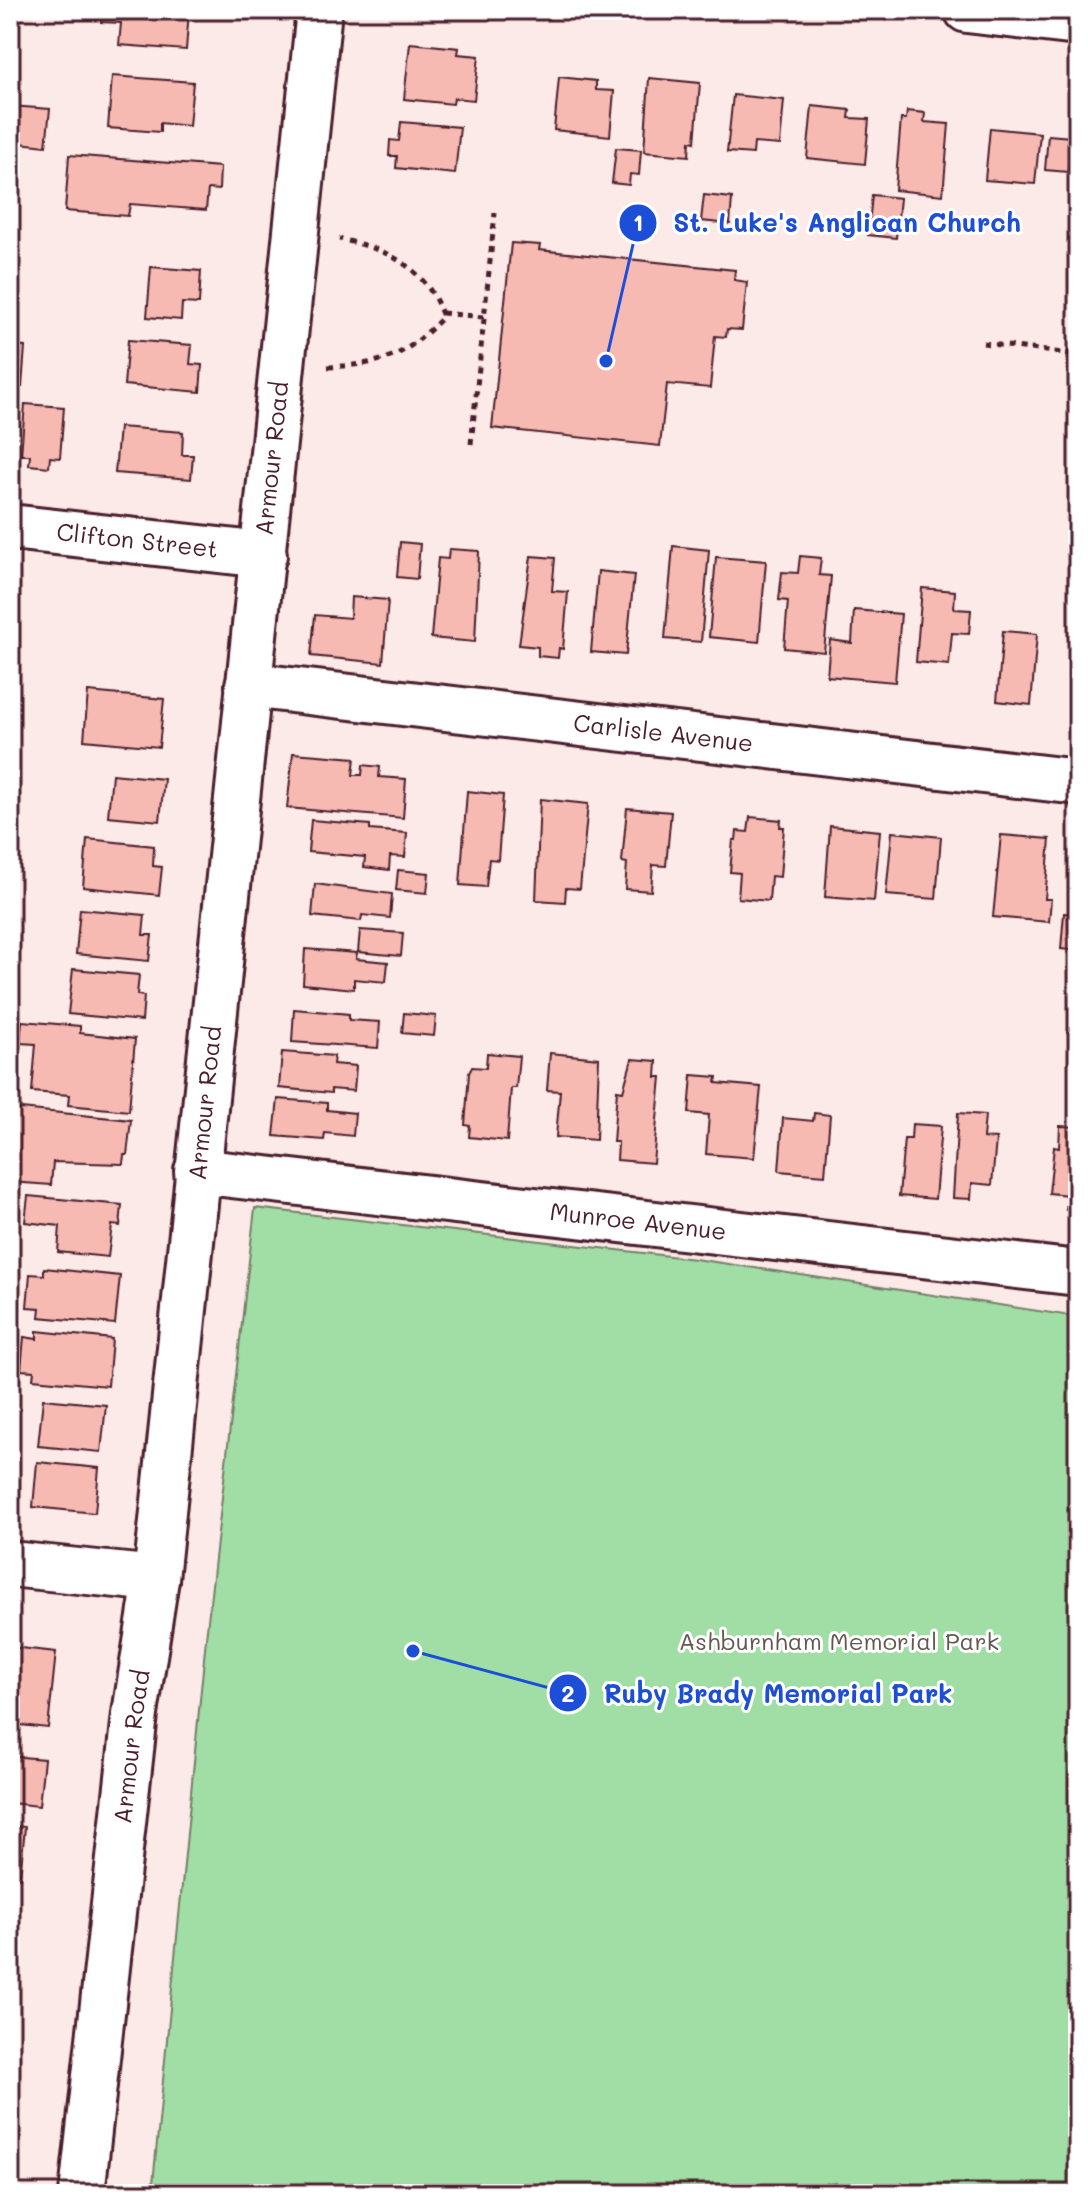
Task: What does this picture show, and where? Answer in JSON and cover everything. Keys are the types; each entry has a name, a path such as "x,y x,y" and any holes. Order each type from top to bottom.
{"street":[{"name":"Armour Road","path":"82,2194 135,1714 156,1579 319,10"},
{"path":"967,10 1078,23"},
{"name":"Clifton Street","path":"10,527 264,555"},
{"name":"Carlisle Avenue","path":"248,685 1078,782"},
{"name":"Munroe Avenue","path":"197,1171 1078,1273"},
{"path":"10,1564 156,1579"}],"path":[{"path":"471,444 495,213"},
{"path":"328,367 366,365 414,348 443,317 438,299 411,269 385,250 339,239"},
{"path":"442,313 484,317"},
{"path":"983,343 1078,355"}],"green space":[{"name":"Ashburnham Memorial Park","path":"255,1208 695,1259 1078,1317 1078,2194 152,2194 206,1638"}],"building":[{"path":"102,10 189,10 186,50 119,45 121,23 101,22"},
{"path":"410,43 459,48 458,54 479,56 474,100 454,98 453,104 404,99"},
{"path":"112,76 193,82 189,126 160,123 160,132 108,128"},
{"path":"559,77 596,81 596,90 614,91 610,136 554,130"},
{"path":"649,78 700,83 695,142 690,141 689,156 644,152"},
{"path":"733,95 784,100 780,145 754,143 753,154 727,152"},
{"path":"10,106 50,109 46,146 10,142"},
{"path":"812,106 850,110 849,118 869,119 865,164 807,158"},
{"path":"907,111 925,113 924,122 949,124 943,195 895,190 901,119 906,119"},
{"path":"401,122 460,127 455,174 396,168 397,156 389,156 390,140 399,141"},
{"path":"990,128 1040,133 1035,184 985,180"},
{"path":"1048,135 1071,137 1068,172 1045,170"},
{"path":"1078,140 1078,204 1072,204"},
{"path":"616,148 641,150 639,175 630,174 629,185 612,183"},
{"path":"69,155 220,167 219,190 208,189 206,210 130,204 128,216 65,211"},
{"path":"704,195 732,198 730,224 701,221"},
{"path":"872,195 900,198 896,238 868,235"},
{"path":"511,243 540,245 539,250 735,270 734,280 747,282 742,330 727,329 726,337 715,336 710,388 667,384 660,446 492,428"},
{"path":"151,267 201,271 199,304 182,303 181,320 147,317"},
{"path":"128,340 192,345 190,364 202,365 200,392 124,385"},
{"path":"10,346 25,347 22,387 10,386"},
{"path":"25,404 64,407 60,458 50,457 49,467 29,465 30,455 21,455"},
{"path":"119,427 183,432 182,455 193,455 191,479 115,473"},
{"path":"400,542 420,544 417,579 397,577"},
{"path":"673,546 709,550 701,642 665,639"},
{"path":"449,549 479,551 475,642 431,638 438,558 448,559"},
{"path":"531,556 555,558 552,591 568,592 563,649 559,648 558,658 538,656 538,647 519,645"},
{"path":"800,556 821,558 819,575 831,576 824,652 784,648 788,601 779,600 782,572 798,573"},
{"path":"716,557 766,561 759,642 709,637"},
{"path":"598,571 634,575 626,655 591,652"},
{"path":"922,588 955,591 954,609 971,610 969,634 952,633 949,665 916,662"},
{"path":"351,597 388,600 383,663 311,656 315,615 350,618"},
{"path":"854,610 901,614 895,682 827,676 830,640 852,643"},
{"path":"1003,631 1037,634 1031,705 997,701"},
{"path":"88,692 164,699 159,747 84,740"},
{"path":"293,753 355,758 353,775 362,775 363,765 380,767 379,777 406,779 403,818 287,808"},
{"path":"112,774 164,779 160,821 108,816"},
{"path":"467,791 503,795 498,860 489,859 486,887 460,885"},
{"path":"540,799 588,804 580,889 566,888 565,902 536,900"},
{"path":"627,808 671,812 666,866 653,865 651,891 625,889 627,863 622,862"},
{"path":"750,817 781,820 780,827 784,827 780,877 771,876 769,901 738,898 740,873 730,872 733,840 736,840 737,831 748,832"},
{"path":"311,820 370,825 370,830 407,833 405,857 390,856 389,870 364,867 365,857 308,852"},
{"path":"830,826 880,831 874,901 825,897"},
{"path":"892,832 941,837 936,899 886,895"},
{"path":"1001,835 1050,839 1045,899 1051,899 1049,922 993,917"},
{"path":"87,839 154,846 153,866 162,867 159,895 83,887"},
{"path":"398,870 429,873 427,893 396,890"},
{"path":"315,884 392,894 390,918 362,915 361,921 312,916"},
{"path":"80,909 145,915 143,935 152,935 149,961 76,954"},
{"path":"1064,913 1078,914 1078,951 1061,949"},
{"path":"360,930 403,933 401,956 358,952"},
{"path":"305,949 357,953 356,959 388,962 386,982 354,979 354,989 303,984"},
{"path":"73,969 139,975 137,995 144,996 142,1021 68,1014"},
{"path":"294,1009 349,1014 349,1020 380,1022 378,1048 292,1042"},
{"path":"404,1013 436,1016 434,1036 402,1033"},
{"path":"22,1021 80,1026 80,1033 135,1039 129,1111 68,1105 69,1095 32,1092 36,1044 20,1043"},
{"path":"282,1052 334,1056 333,1064 356,1066 354,1091 331,1089 331,1093 279,1088"},
{"path":"487,1053 519,1056 516,1088 511,1088 507,1141 469,1137 470,1126 465,1125 469,1073 472,1067 486,1068"},
{"path":"550,1053 599,1058 596,1140 556,1137 560,1091 547,1090"},
{"path":"632,1059 657,1061 656,1077 661,1077 653,1163 617,1160 618,1142 613,1142 617,1090 623,1091"},
{"path":"692,1075 717,1077 716,1083 761,1087 754,1158 706,1154 709,1115 689,1113"},
{"path":"278,1099 327,1103 327,1110 355,1113 353,1136 325,1133 324,1140 274,1136"},
{"path":"11,1108 131,1120 123,1164 53,1162 51,1185 10,1182"},
{"path":"814,1113 830,1115 825,1175 779,1171 783,1118 813,1121"},
{"path":"958,1113 985,1115 983,1138 996,1139 992,1185 972,1183 971,1199 953,1198"},
{"path":"912,1124 941,1126 935,1199 899,1196 904,1139 911,1139"},
{"path":"1060,1126 1078,1127 1078,1212 1066,1210 1068,1195 1049,1193 1054,1147 1059,1148"},
{"path":"28,1196 122,1205 120,1226 112,1225 108,1257 58,1252 60,1226 25,1222"},
{"path":"10,1230 18,1231 16,1254 10,1253"},
{"path":"44,1268 120,1276 115,1324 39,1317 40,1308 27,1307 30,1274 44,1275"},
{"path":"37,1331 112,1339 108,1386 33,1379 34,1371 21,1370 24,1337 37,1339"},
{"path":"43,1399 106,1405 101,1452 38,1446"},
{"path":"37,1462 99,1468 95,1513 33,1507"},
{"path":"11,1647 56,1652 48,1728 10,1724"},
{"path":"10,1756 44,1759 39,1806 10,1803"},
{"path":"10,1825 25,1827 20,1878 10,1877"}],"place":[{"name":"St. Luke's Anglican Church","path":"606,361"},
{"name":"Ruby Brady Memorial Park","path":"413,1651"}]}
